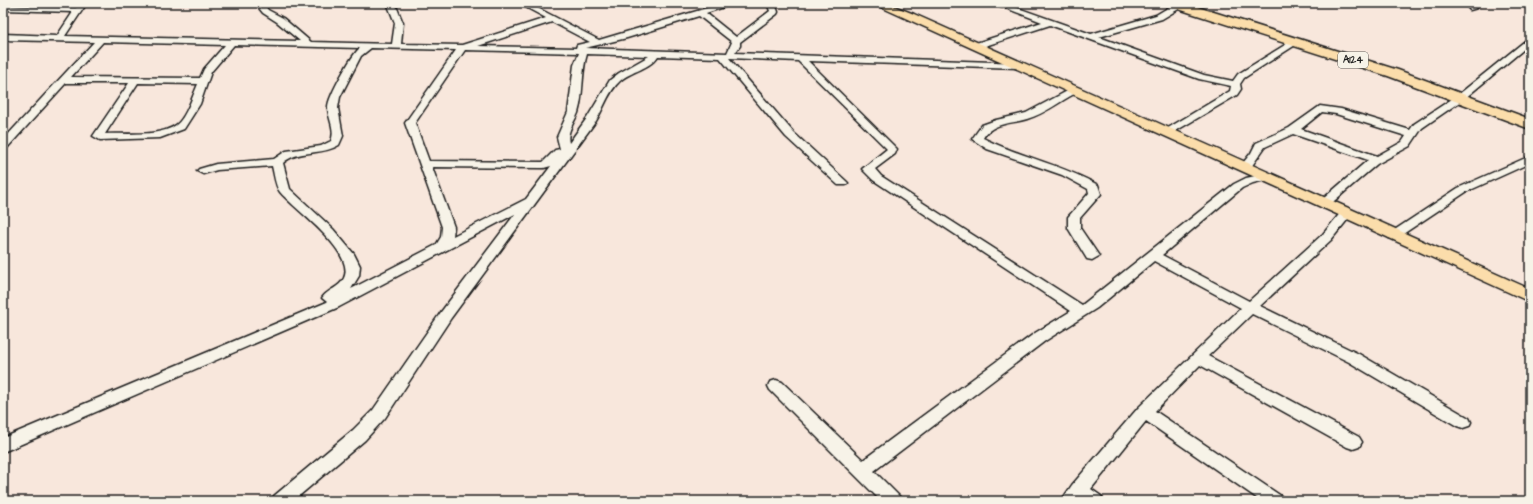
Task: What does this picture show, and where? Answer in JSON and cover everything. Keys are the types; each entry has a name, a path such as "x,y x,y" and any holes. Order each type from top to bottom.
{"highway":[{"name":"A124","path":"1176,4 1393,73 1461,97 1530,124"}],"main road":[{"path":"877,3 976,46 1323,204 1530,296"}],"street":[{"path":"259,3 263,11 280,20 293,34 310,44"},
{"path":"391,3 400,28 400,37 395,47"},
{"path":"522,3 597,42"},
{"path":"556,50 624,36 732,3"},
{"path":"727,55 736,46 736,41 774,12 771,3"},
{"path":"997,3 1202,77 1235,84"},
{"path":"1524,3 1530,7"},
{"path":"1090,37 1159,16 1176,4"},
{"path":"3,8 80,7"},
{"path":"59,39 80,7"},
{"path":"701,13 736,41"},
{"path":"442,247 447,237 448,227 410,123 432,89 445,74 462,48 552,19"},
{"path":"976,46 1050,22"},
{"path":"3,37 556,50 1018,65"},
{"path":"3,146 100,40"},
{"path":"1323,204 1378,160 1406,144 1418,126 1461,97 1530,40"},
{"path":"1167,133 1234,93 1236,89 1235,84 1241,76 1296,42"},
{"path":"135,81 98,136 160,135 180,127 195,104 207,70 231,43"},
{"path":"203,170 216,167 277,162 292,153 324,148 334,144 337,140 338,131 333,118 332,106 336,91 350,71 357,56 370,46"},
{"path":"280,501 359,435 379,414 446,315 532,200 565,149 562,137 573,112 579,65 584,51"},
{"path":"425,164 544,165 565,149 592,119 602,103 604,95 617,79 625,73 650,60 656,53"},
{"path":"727,55 763,105 790,135 842,183"},
{"path":"799,57 892,149 891,152 868,169 872,173 1081,311"},
{"path":"64,80 203,81"},
{"path":"1073,91 1028,116 995,123 980,132 977,140 988,146 1083,180 1094,187 1095,194 1074,217 1074,228 1092,256"},
{"path":"1245,168 1256,154 1260,145 1293,130 1314,113 1323,108 1412,134"},
{"path":"1293,130 1378,160"},
{"path":"1393,235 1462,190 1530,159"},
{"path":"259,336 346,287 352,276 353,266 347,254 329,232 284,190 277,162"},
{"path":"862,470 1040,337 1099,301 1238,186 1250,180 1265,177"},
{"path":"3,445 334,304 532,200"},
{"path":"1095,501 1074,496 1144,412 1198,357 1327,236 1346,214"},
{"path":"1154,256 1250,307 1354,358 1463,422"},
{"path":"1198,357 1353,442"},
{"path":"776,386 893,501"},
{"path":"1144,412 1275,501"}]}
